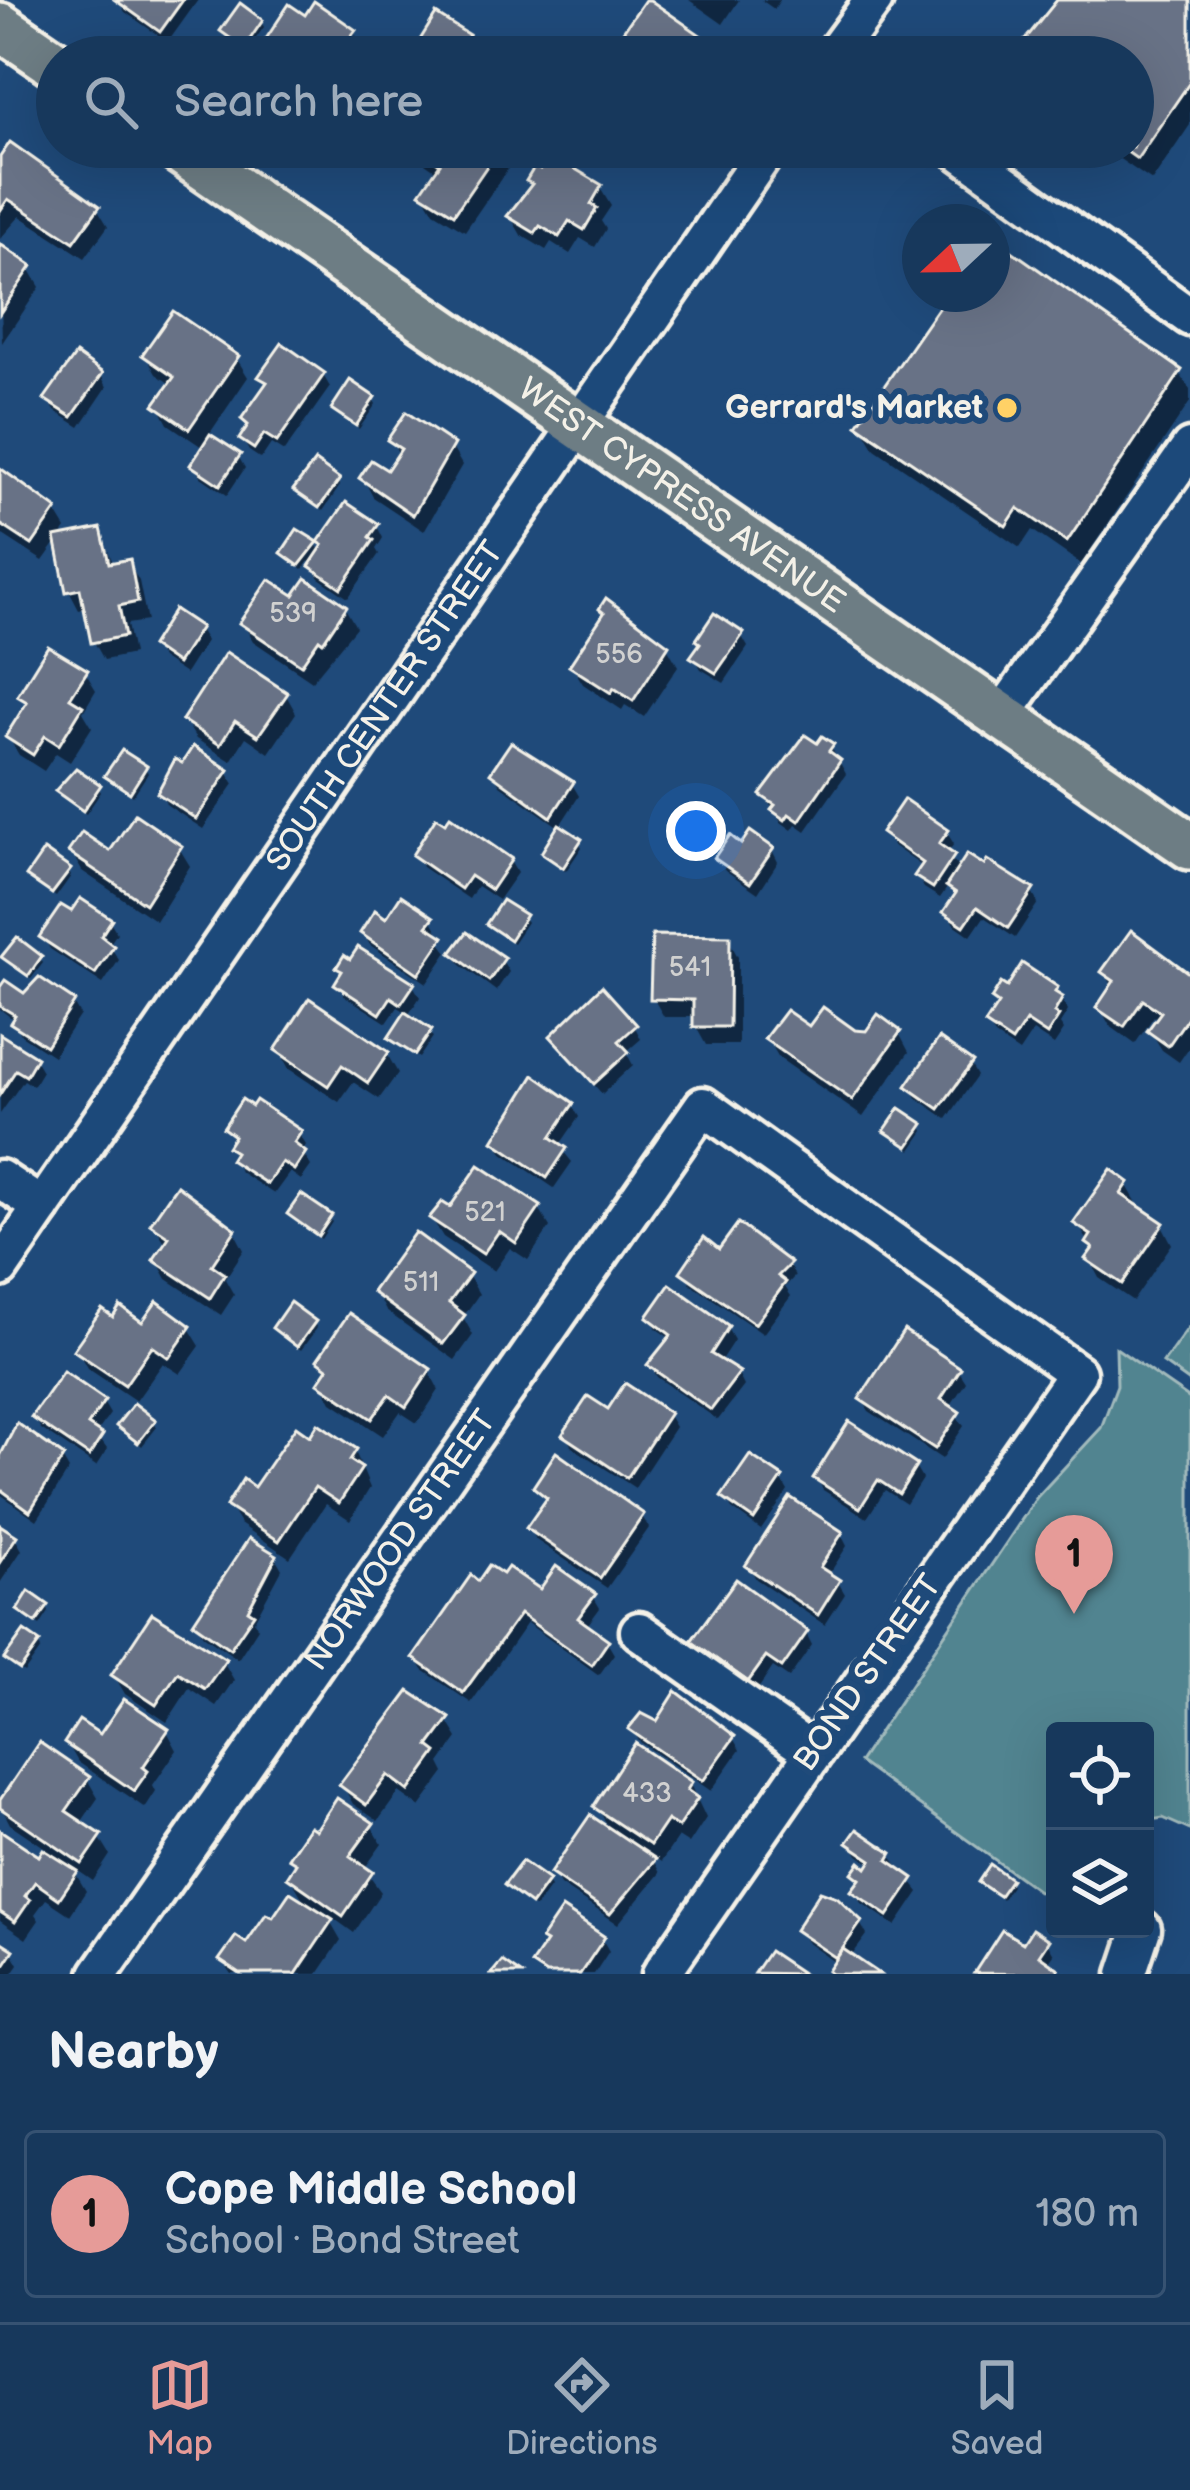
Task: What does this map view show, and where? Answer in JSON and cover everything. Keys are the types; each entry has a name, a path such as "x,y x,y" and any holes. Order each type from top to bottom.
{"main road":[{"path":"0,26 36,51"},
{"name":"WEST CYPRESS AVENUE","path":"205,168 1190,846"}],"street":[{"path":"844,36 862,4"},
{"name":"SOUTH CENTER STREET","path":"0,1268 754,168"},
{"path":"983,168 1190,317"},
{"path":"1001,716 1190,448"},
{"name":"NORWOOD STREET","path":"99,1974 703,1106 1077,1373"},
{"path":"0,1179 42,1207"},
{"name":"BOND STREET","path":"661,1974 1077,1373"},
{"path":"639,1631 812,1751"},
{"path":"1127,1974 1138,1938"}],"green space":[{"path":"1190,1329 1190,1382 1163,1363"},
{"path":"1116,1348 1190,1399 1190,1830 1163,1818 1154,1820 1154,1722 1046,1722 1046,1897 859,1762 1037,1497 1101,1428 1117,1385"}],"building":[{"path":"115,0 183,0 160,32"},
{"path":"645,0 650,0 702,36 620,36"},
{"path":"1057,0 1190,0 1190,82 1154,134 1154,36 1028,36"},
{"path":"314,1 356,30 351,36 268,36 289,4 305,15"},
{"path":"240,3 263,20 252,36 227,36 220,31"},
{"path":"436,14 469,35 468,36 422,36"},
{"path":"10,142 36,160 36,168 47,168 100,206 74,242 8,199 0,211 0,157"},
{"path":"437,168 486,168 454,214 420,193"},
{"path":"534,168 573,168 602,185 591,204 597,208 584,230 569,221 559,237 540,226 535,233 507,216 532,184 526,181"},
{"path":"0,244 32,266 0,313"},
{"path":"1010,250 1182,370 1067,542 1018,508 1006,526 857,425 935,312 1010,312"},
{"path":"173,311 239,356 189,429 154,405 174,377 142,355"},
{"path":"282,343 325,373 277,442 264,434 254,449 239,439 248,425 241,419 267,382 258,377"},
{"path":"76,354 103,373 72,417 44,399"},
{"path":"350,380 375,397 356,426 331,409"},
{"path":"406,412 454,444 413,515 359,478 371,460 387,470 401,449 387,440"},
{"path":"210,434 241,454 220,485 190,465"},
{"path":"315,461 340,479 319,508 293,490"},
{"path":"0,468 57,509 32,545 0,524"},
{"path":"346,502 379,524 370,537 374,540 341,588 309,566 323,545 318,542"},
{"path":"101,528 109,563 130,559 138,602 119,606 125,636 91,643 80,589 66,592 55,537"},
{"path":"297,529 318,542 299,566 281,553"},
{"path":"306,578 347,606 301,665 239,623 269,579 294,595"},
{"path":"606,598 669,645 633,701 569,666 604,613 599,609"},
{"path":"174,609 201,627 177,664 151,646"},
{"path":"714,613 744,633 716,673 690,657"},
{"path":"48,646 88,670 70,698 83,706 59,745 45,736 33,755 5,737 27,702 17,696"},
{"path":"226,652 288,693 258,736 235,721 220,745 182,720"},
{"path":"805,735 817,743 822,736 834,744 829,751 841,760 799,821 789,814 785,820 760,795"},
{"path":"511,742 574,782 551,817 490,773"},
{"path":"193,746 229,770 196,819 157,793 175,759 182,763"},
{"path":"122,750 147,766 130,793 104,776"},
{"path":"76,768 101,785 83,811 55,791"},
{"path":"904,799 949,830 939,844 955,855 933,888 914,876 923,863 881,833"},
{"path":"135,814 182,846 145,904 68,852 82,832 110,851"},
{"path":"450,816 512,859 491,890 470,876 461,889 412,855 436,817 445,823"},
{"path":"559,824 582,839 563,868 541,853"},
{"path":"750,831 774,848 750,883 714,858 730,835 741,844"},
{"path":"44,850 71,869 52,894 26,876"},
{"path":"967,854 984,865 987,860 1034,889 1008,928 977,907 964,926 943,912 956,893 946,886"},
{"path":"401,895 434,917 427,926 444,937 419,974 360,933 375,910 386,918"},
{"path":"80,898 112,919 101,936 114,946 95,974 39,937 61,905 71,911"},
{"path":"502,900 526,915 510,940 486,924"},
{"path":"1131,930 1190,974 1190,1014 1168,1046 1147,1031 1161,1012 1143,1000 1124,1027 1096,1008 1114,981 1101,972"},
{"path":"467,932 505,958 489,981 451,953"},
{"path":"652,935 730,936 729,1027 693,1027 693,1000 650,999"},
{"path":"17,937 42,956 28,976 1,957"},
{"path":"358,947 415,983 401,1004 391,997 380,1014 334,984 344,955 350,959"},
{"path":"1022,963 1058,987 1055,992 1063,997 1054,1013 1059,1016 1047,1035 1026,1021 1012,1042 985,1024 998,1004 991,999 1001,983 1007,987"},
{"path":"39,977 75,1001 46,1046 10,1023 15,1015 0,1006 5,980 24,993"},
{"path":"602,986 637,1025 619,1041 629,1052 594,1084 550,1036"},
{"path":"309,998 389,1052 368,1083 342,1065 328,1086 275,1050"},
{"path":"823,1007 855,1030 866,1031 878,1014 901,1031 852,1100 764,1039 786,1010 809,1026"},
{"path":"405,1012 432,1030 415,1055 388,1038"},
{"path":"0,1034 37,1057 26,1076 16,1070 0,1094"},
{"path":"939,1038 973,1062 939,1109 906,1086"},
{"path":"534,1075 574,1103 551,1137 567,1148 547,1178 493,1141"},
{"path":"242,1099 252,1106 256,1100 302,1131 294,1143 306,1152 294,1170 282,1162 267,1184 230,1160 235,1152 227,1147 234,1136 223,1128"},
{"path":"900,1108 924,1124 908,1147 884,1131"},
{"path":"479,1165 541,1206 516,1243 499,1231 483,1254 429,1218 442,1202 450,1207"},
{"path":"1111,1169 1129,1182 1121,1194 1164,1223 1122,1284 1085,1259 1093,1248 1086,1243 1091,1235 1073,1223"},
{"path":"177,1185 236,1229 212,1265 225,1274 210,1298 153,1260 169,1237 150,1224"},
{"path":"301,1194 332,1215 318,1236 287,1214"},
{"path":"738,1223 791,1263 778,1276 786,1282 755,1324 680,1272 704,1237 719,1249"},
{"path":"415,1232 471,1273 449,1303 465,1315 443,1344 372,1292"},
{"path":"670,1284 729,1326 711,1354 740,1372 711,1410 647,1365 671,1335 647,1317"},
{"path":"157,1301 191,1326 169,1358 152,1346 125,1385 73,1350 102,1309 113,1317 120,1306 142,1322"},
{"path":"290,1302 316,1321 297,1347 272,1328"},
{"path":"349,1313 431,1369 406,1407 389,1395 372,1419 318,1383 328,1368 317,1360"},
{"path":"904,1330 961,1368 941,1399 960,1412 935,1449 859,1399"},
{"path":"63,1371 105,1400 88,1425 103,1435 89,1456 31,1417"},
{"path":"625,1383 670,1413 627,1478 562,1435 588,1396 608,1409"},
{"path":"134,1403 156,1420 138,1443 116,1426"},
{"path":"849,1421 917,1465 899,1494 878,1480 860,1508 813,1478"},
{"path":"17,1423 64,1456 30,1511 0,1489 0,1456"},
{"path":"318,1423 357,1449 350,1460 362,1468 339,1503 315,1487 279,1541 226,1506 243,1479 254,1487 296,1426 310,1436"},
{"path":"556,1452 644,1514 600,1578 526,1528 547,1498 533,1487"},
{"path":"750,1455 783,1477 754,1520 721,1497"},
{"path":"790,1497 843,1532 820,1567 840,1580 818,1615 745,1566"},
{"path":"0,1525 17,1536 0,1562"},
{"path":"249,1538 277,1555 248,1610 254,1614 230,1649 193,1623"},
{"path":"489,1565 503,1574 508,1567 540,1589 556,1566 596,1594 578,1618 609,1640 592,1665 520,1614 463,1693 413,1658 471,1575 478,1581"},
{"path":"736,1579 808,1631 782,1668 766,1657 748,1682 691,1641"},
{"path":"29,1591 49,1605 36,1623 17,1610"},
{"path":"152,1613 226,1659 205,1689 178,1672 156,1705 111,1675"},
{"path":"24,1631 40,1642 20,1670 4,1659"},
{"path":"409,1691 450,1718 429,1746 437,1752 409,1791 388,1775 366,1805 339,1785"},
{"path":"676,1691 735,1736 703,1781 628,1729 641,1713 657,1721"},
{"path":"124,1699 169,1729 143,1767 148,1771 134,1791 64,1743 79,1720 100,1734"},
{"path":"39,1742 90,1777 66,1811 102,1835 82,1864 0,1808 0,1800"},
{"path":"635,1743 692,1782 687,1790 698,1798 678,1827 667,1820 650,1845 593,1807"},
{"path":"337,1798 374,1823 350,1856 373,1872 343,1916 287,1877 296,1863 288,1858 310,1826 316,1830"},
{"path":"590,1815 656,1859 610,1914 550,1873"},
{"path":"857,1829 892,1853 888,1860 914,1878 888,1916 851,1891 860,1879 852,1873 860,1862 867,1868 872,1860 847,1843"},
{"path":"0,1830 39,1856 43,1849 78,1871 59,1899 35,1882 15,1922 0,1912"},
{"path":"522,1861 549,1880 531,1905 504,1885"},
{"path":"990,1864 1011,1879 999,1896 978,1882"},
{"path":"820,1891 837,1897 862,1921 836,1958 795,1930"},
{"path":"290,1892 333,1919 296,1974 240,1974 219,1960 236,1936 246,1943 266,1914 273,1917"},
{"path":"562,1908 605,1937 580,1974 546,1974 531,1964"},
{"path":"1032,1929 1049,1940 1039,1955 1059,1969 1056,1974 974,1973 1002,1930 1023,1943"},
{"path":"0,1941 14,1950 0,1971"},
{"path":"843,1949 880,1974 832,1974 828,1971"},
{"path":"769,1951 803,1974 754,1973"},
{"path":"502,1961 521,1974 491,1974"}],"place":[{"name":"Gerrard's Market","path":"1007,408"},
{"name":"Cope Middle School","path":"1074,1614"}]}
